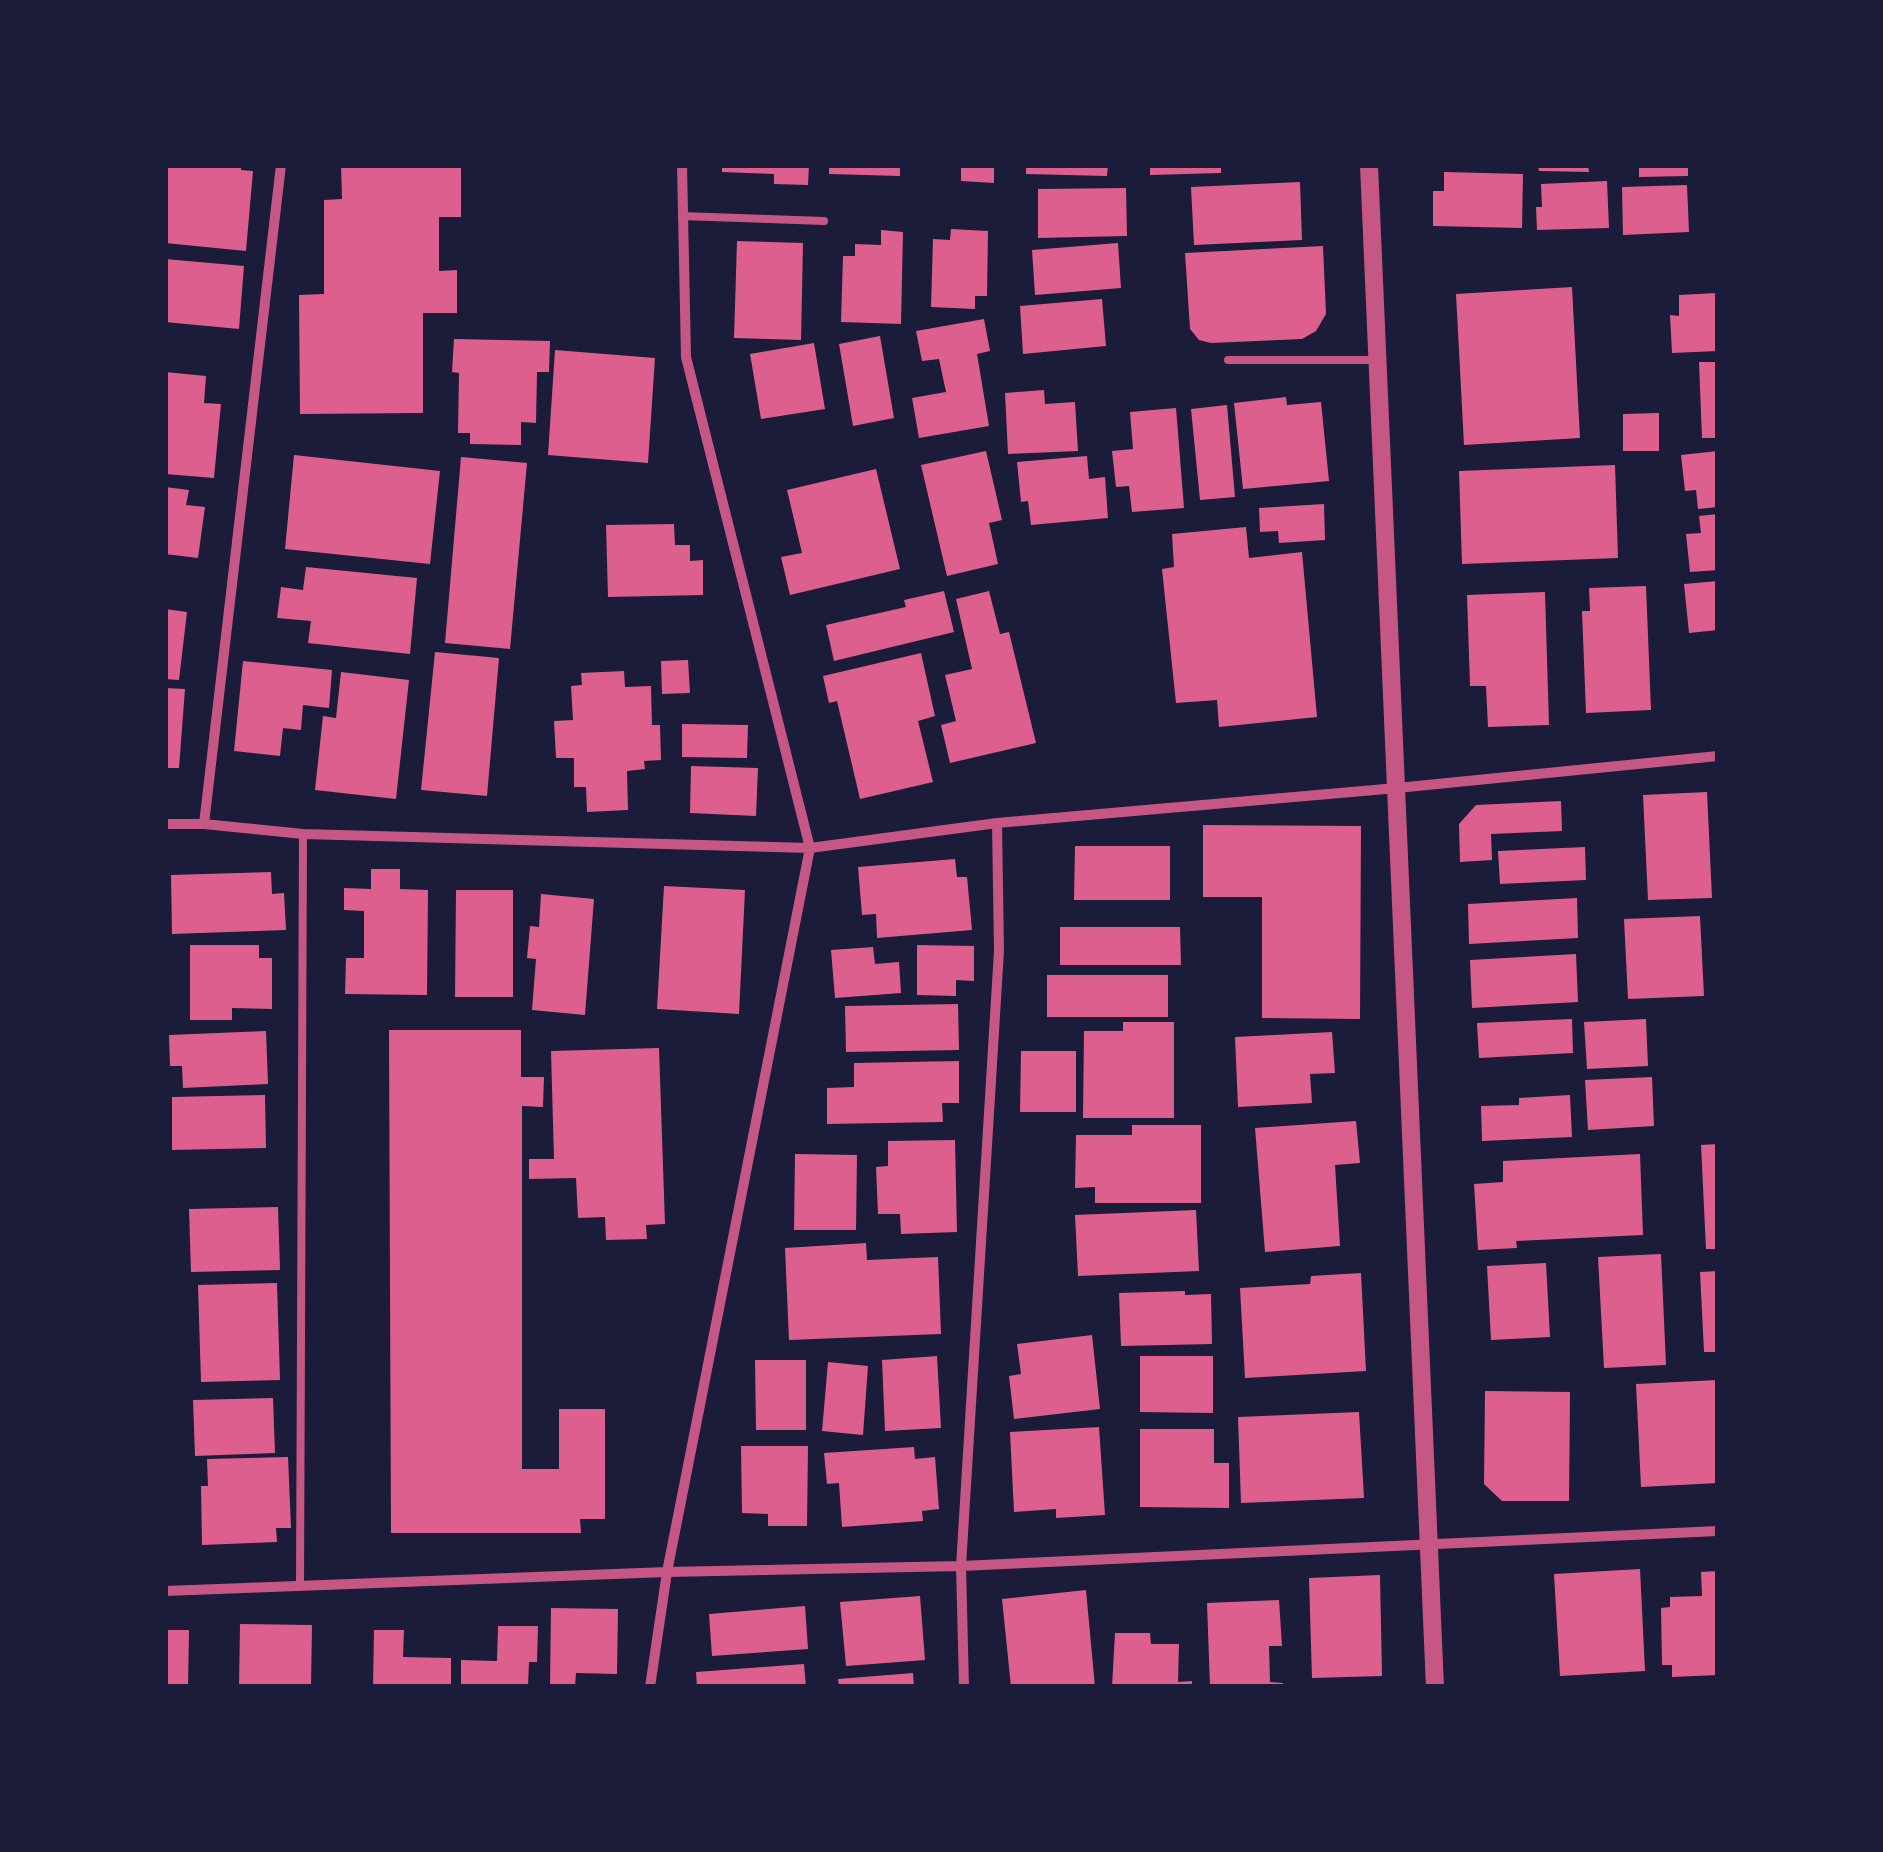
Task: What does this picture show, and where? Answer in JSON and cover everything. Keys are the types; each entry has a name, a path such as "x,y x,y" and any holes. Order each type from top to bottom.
{"street":[{"path":"204,824 281,165"},
{"path":"650,1687 668,1572 810,848 686,357 682,165"},
{"path":"1370,165 1435,1687"},
{"path":"165,824 303,834 810,848 997,823 1718,756"},
{"path":"964,1687 960,1566 999,951 997,823"},
{"path":"165,1591 668,1572 960,1566 1718,1531"}],"lane":[{"path":"682,216 824,220"},
{"path":"1228,360 1380,360"},
{"path":"300,1586 303,834"}],"building":[{"path":"165,165 241,165 241,170 253,171 246,251 165,243"},
{"path":"341,165 461,165 461,217 439,217 439,271 457,270 457,313 423,313 423,413 300,414 299,295 324,294 324,200 342,199"},
{"path":"722,165 809,165 808,185 774,184 774,174 722,172"},
{"path":"829,165 900,165 900,176 829,174"},
{"path":"961,165 994,165 994,183 961,181"},
{"path":"1026,165 1108,165 1107,176 1026,174"},
{"path":"1150,165 1221,165 1221,173 1150,175"},
{"path":"1538,165 1588,165 1589,172 1539,171"},
{"path":"1639,165 1688,165 1688,176 1639,177"},
{"path":"1444,172 1523,174 1522,228 1433,226 1433,191 1444,191"},
{"path":"1607,181 1609,228 1537,230 1541,184"},
{"path":"1300,182 1302,240 1194,245 1191,187"},
{"path":"1687,185 1689,232 1623,235 1622,187"},
{"path":"1126,188 1127,236 1038,238 1038,189"},
{"path":"951,229 988,231 987,296 975,296 975,309 931,307 933,239 950,240"},
{"path":"881,230 903,232 901,324 841,322 843,256 855,256 855,244 881,245"},
{"path":"737,241 803,243 801,340 734,338"},
{"path":"1118,243 1121,288 1035,295 1032,250"},
{"path":"1323,246 1326,314 1316,331 1302,339 1211,343 1199,340 1190,329 1185,253"},
{"path":"165,259 244,266 239,329 165,322"},
{"path":"1572,287 1580,438 1464,445 1456,294"},
{"path":"1718,293 1718,351 1672,353 1670,315 1679,316 1679,295"},
{"path":"1102,299 1106,346 1023,354 1020,306"},
{"path":"984,319 990,351 977,354 989,426 919,438 912,398 946,392 939,359 922,361 916,331"},
{"path":"880,336 894,418 853,426 839,344"},
{"path":"454,339 550,341 549,372 537,372 536,423 521,422 521,445 470,444 470,433 458,433 459,373 452,372"},
{"path":"814,343 825,409 761,419 750,354"},
{"path":"555,350 655,358 648,463 548,455"},
{"path":"1699,362 1718,362 1718,438 1702,438"},
{"path":"165,372 206,376 204,403 221,404 214,478 165,474"},
{"path":"1044,390 1045,404 1075,402 1078,451 1008,454 1005,393"},
{"path":"1286,397 1287,405 1321,402 1329,481 1243,489 1234,403"},
{"path":"1227,405 1235,497 1200,500 1191,409"},
{"path":"1176,408 1184,508 1132,512 1129,486 1116,487 1112,451 1133,449 1130,412"},
{"path":"1659,413 1659,451 1623,451 1623,414"},
{"path":"986,451 1002,520 989,523 998,564 947,576 921,465"},
{"path":"1718,451 1718,507 1698,509 1696,490 1685,491 1681,455"},
{"path":"294,455 440,471 430,564 285,549"},
{"path":"1087,456 1089,479 1105,477 1108,518 1031,525 1028,501 1021,502 1017,462"},
{"path":"461,457 527,463 510,649 445,643"},
{"path":"1615,465 1618,558 1462,564 1459,471"},
{"path":"876,469 900,569 790,595 781,557 802,553 787,490"},
{"path":"165,487 189,490 186,505 205,507 198,558 165,554"},
{"path":"1324,504 1325,540 1279,543 1278,531 1260,532 1259,508"},
{"path":"1718,514 1718,570 1690,572 1686,534 1701,533 1699,516"},
{"path":"674,524 675,545 690,545 690,561 703,560 703,595 608,597 606,525"},
{"path":"1246,527 1249,558 1302,552 1317,717 1219,727 1217,700 1176,703 1162,569 1174,567 1172,534"},
{"path":"306,567 417,578 410,654 308,643 311,621 277,618 281,587 303,590"},
{"path":"1718,581 1718,630 1689,633 1684,584"},
{"path":"1646,586 1651,710 1586,713 1582,611 1590,611 1589,588"},
{"path":"944,591 954,632 834,661 826,625 906,607 904,600"},
{"path":"989,591 1000,634 1009,632 1036,743 950,763 941,725 956,721 945,675 972,669 956,599"},
{"path":"1545,592 1549,725 1488,727 1486,686 1470,686 1467,595"},
{"path":"165,609 187,612 179,680 165,679"},
{"path":"435,652 499,658 487,796 421,790"},
{"path":"921,653 935,716 918,721 933,782 860,799 837,701 829,703 823,676"},
{"path":"688,660 690,693 662,694 661,661"},
{"path":"243,661 332,670 329,708 303,705 301,730 283,728 280,756 234,751"},
{"path":"624,671 625,687 651,686 652,725 660,725 661,760 644,761 645,769 627,771 628,810 587,812 586,787 574,787 574,758 556,758 554,721 573,720 571,686 582,685 581,673"},
{"path":"341,672 409,680 396,799 315,790 323,716 336,718"},
{"path":"165,688 185,689 179,768 165,768"},
{"path":"682,724 748,725 747,758 682,757"},
{"path":"691,766 758,768 756,816 690,813"},
{"path":"1707,792 1712,898 1648,900 1643,795"},
{"path":"1561,801 1562,831 1491,834 1492,860 1460,862 1459,824 1476,805"},
{"path":"1203,825 1361,826 1360,1019 1262,1018 1262,897 1203,897"},
{"path":"1075,846 1170,846 1170,900 1074,900"},
{"path":"1585,847 1586,880 1500,884 1498,851"},
{"path":"955,859 957,877 967,877 972,930 877,938 876,914 862,915 858,867"},
{"path":"371,869 400,869 400,889 428,890 427,995 345,994 346,958 364,958 364,911 344,910 344,888 371,889"},
{"path":"271,872 272,894 284,893 286,930 172,934 171,875"},
{"path":"664,886 745,890 739,1014 657,1009"},
{"path":"456,890 513,890 513,997 455,997"},
{"path":"541,894 594,899 585,1015 532,1010 536,959 527,958 530,926 539,927"},
{"path":"1577,898 1578,938 1469,944 1468,904"},
{"path":"1700,916 1704,996 1628,999 1624,919"},
{"path":"1060,927 1180,927 1181,965 1060,965"},
{"path":"190,945 259,945 259,958 272,958 272,1009 232,1008 232,1020 190,1020"},
{"path":"917,945 974,946 974,981 956,980 956,996 917,995"},
{"path":"873,947 875,964 899,962 901,993 835,998 831,950"},
{"path":"1576,954 1578,1002 1472,1008 1470,960"},
{"path":"1047,975 1168,975 1168,1017 1047,1017"},
{"path":"958,1004 959,1050 846,1052 845,1006"},
{"path":"1572,1019 1573,1053 1479,1058 1477,1023"},
{"path":"1646,1019 1648,1066 1587,1069 1584,1022"},
{"path":"1123,1022 1174,1022 1174,1118 1083,1118 1084,1031 1123,1031"},
{"path":"389,1030 521,1030 521,1077 544,1077 543,1107 522,1106 522,1469 559,1469 559,1409 605,1409 605,1519 580,1519 581,1533 391,1533"},
{"path":"266,1031 268,1084 183,1088 182,1066 170,1066 169,1035"},
{"path":"1332,1032 1335,1073 1310,1074 1312,1103 1238,1107 1235,1037"},
{"path":"659,1048 665,1224 646,1225 647,1239 606,1240 605,1217 578,1218 576,1178 529,1179 529,1159 554,1159 551,1051"},
{"path":"1021,1051 1076,1051 1076,1112 1020,1112"},
{"path":"959,1061 959,1103 942,1103 943,1122 827,1124 827,1088 854,1087 854,1063"},
{"path":"1652,1077 1654,1126 1588,1130 1585,1080"},
{"path":"265,1095 266,1148 172,1150 172,1097"},
{"path":"1570,1095 1572,1137 1482,1141 1481,1106 1519,1105 1519,1098"},
{"path":"1356,1121 1360,1163 1335,1165 1340,1246 1265,1252 1255,1128"},
{"path":"1132,1125 1201,1125 1201,1203 1095,1203 1095,1187 1075,1188 1076,1135 1132,1135"},
{"path":"955,1140 957,1232 901,1234 900,1214 878,1214 876,1167 888,1166 888,1141"},
{"path":"1718,1144 1718,1249 1706,1249 1701,1145"},
{"path":"795,1154 857,1155 856,1230 794,1230"},
{"path":"1640,1154 1643,1235 1516,1241 1517,1248 1478,1250 1474,1184 1503,1182 1503,1161"},
{"path":"278,1207 280,1270 191,1272 189,1209"},
{"path":"1196,1210 1199,1271 1078,1276 1075,1215"},
{"path":"866,1243 867,1260 938,1257 941,1334 789,1340 785,1248"},
{"path":"1661,1254 1666,1365 1604,1368 1598,1257"},
{"path":"1546,1263 1550,1337 1491,1340 1487,1266"},
{"path":"1718,1271 1718,1352 1704,1352 1700,1272"},
{"path":"1361,1273 1366,1371 1245,1378 1240,1288 1310,1284 1311,1276"},
{"path":"277,1283 280,1380 201,1382 198,1285"},
{"path":"1185,1291 1185,1295 1211,1294 1212,1344 1121,1346 1119,1293"},
{"path":"1092,1335 1100,1409 1014,1419 1009,1376 1021,1374 1017,1344"},
{"path":"937,1356 941,1428 885,1431 882,1360"},
{"path":"1140,1356 1213,1356 1213,1413 1140,1412"},
{"path":"755,1360 806,1360 806,1430 756,1430"},
{"path":"828,1362 868,1366 863,1435 822,1431"},
{"path":"1718,1380 1718,1483 1641,1487 1636,1384"},
{"path":"1485,1391 1570,1392 1569,1501 1502,1501 1484,1484"},
{"path":"273,1398 275,1453 195,1456 193,1400"},
{"path":"1359,1412 1364,1498 1241,1503 1238,1417"},
{"path":"1099,1427 1105,1515 1056,1518 1056,1509 1014,1512 1010,1432"},
{"path":"1140,1429 1214,1429 1214,1463 1229,1463 1229,1508 1140,1507"},
{"path":"741,1446 808,1446 807,1526 768,1526 768,1514 742,1513"},
{"path":"914,1447 915,1459 935,1457 939,1509 922,1511 923,1521 842,1527 839,1483 827,1484 824,1453"},
{"path":"288,1457 291,1528 276,1528 277,1542 202,1545 201,1486 208,1486 207,1459"},
{"path":"1640,1569 1645,1671 1560,1676 1554,1574"},
{"path":"1718,1571 1718,1675 1672,1677 1672,1665 1662,1665 1661,1608 1670,1607 1670,1597 1702,1596 1701,1572"},
{"path":"1380,1575 1382,1676 1312,1678 1309,1578"},
{"path":"1086,1590 1095,1687 1011,1687 1002,1599"},
{"path":"920,1596 925,1660 846,1666 840,1602"},
{"path":"1279,1600 1282,1646 1269,1646 1270,1682 1283,1683 1283,1687 1210,1687 1207,1603"},
{"path":"805,1606 808,1649 712,1656 709,1614"},
{"path":"551,1608 618,1609 617,1674 576,1673 575,1687 550,1687"},
{"path":"240,1624 312,1625 311,1687 239,1687"},
{"path":"498,1626 538,1626 537,1662 529,1662 528,1687 461,1687 461,1660 497,1661"},
{"path":"165,1630 189,1630 188,1687 165,1687"},
{"path":"374,1630 404,1630 403,1657 451,1658 451,1686 373,1687"},
{"path":"1115,1633 1150,1633 1151,1644 1179,1644 1178,1682 1192,1681 1192,1687 1112,1687"},
{"path":"804,1664 806,1687 697,1687 696,1672"},
{"path":"913,1673 914,1687 839,1687 838,1679"}]}
